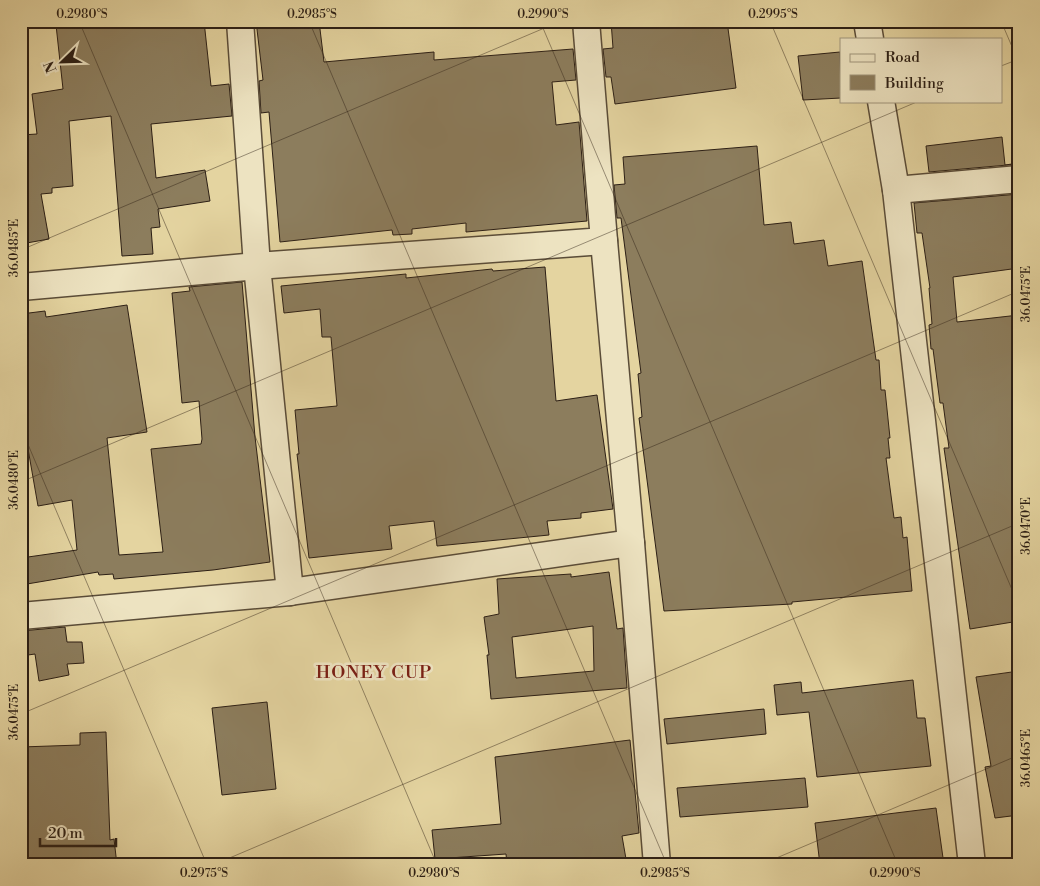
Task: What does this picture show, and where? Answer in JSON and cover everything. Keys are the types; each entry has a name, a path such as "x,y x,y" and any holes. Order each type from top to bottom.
{"street":[{"path":"240,21 257,266 290,592"},
{"path":"586,21 657,865"},
{"path":"867,21 870,38"},
{"path":"881,102 896,190 972,865"},
{"path":"896,190 1019,179"},
{"path":"21,287 257,266 604,240"},
{"path":"21,616 290,592 631,543"}],"building":[{"path":"61,21 204,21 211,86 229,84 232,116 151,124 156,178 205,170 210,201 158,209 160,227 151,228 153,254 122,256 111,116 69,121 73,186 52,188 52,193 41,194 49,239 21,244 21,135 37,134 32,94 63,89 56,25 62,25"},
{"path":"256,21 319,21 324,62 434,52 434,60 573,49 576,80 552,82 556,125 579,122 587,221 466,232 466,223 412,229 412,234 393,235 392,230 280,242 269,112 261,113 259,81 263,80"},
{"path":"611,21 727,21 736,88 615,104 611,77 606,77 603,49 613,48"},
{"path":"840,52 840,98 803,100 798,56"},
{"path":"1002,137 1005,165 1019,164 929,172 926,146"},
{"path":"757,146 764,225 791,222 794,244 824,240 828,266 862,261 876,360 879,360 881,390 885,390 890,438 888,438 890,458 886,458 894,518 901,517 903,538 907,537 912,591 792,602 792,604 664,611 639,418 642,417 638,374 641,373 621,218 617,218 614,185 625,184 623,157"},
{"path":"1019,194 1019,268 953,277 957,322 1019,315 1019,621 970,629 944,448 949,448 943,403 940,403 933,349 931,349 929,325 932,324 930,288 922,233 917,233 914,203"},
{"path":"545,267 556,401 597,395 613,509 581,513 581,518 547,521 549,535 437,546 434,521 389,526 392,549 309,558 297,454 299,454 295,410 337,406 331,337 322,337 320,309 284,313 281,286 406,274 406,278 492,269 493,271"},
{"path":"242,282 255,437 270,562 213,570 114,579 113,574 99,575 98,572 21,585 21,558 77,550 72,500 38,506 27,443 21,444 21,314 45,311 46,317 127,305 147,432 107,438 119,555 163,552 151,449 201,444 202,439 199,401 182,403 172,293 190,291 189,287"},
{"path":"609,572 617,629 623,628 627,688 491,699 487,655 489,655 484,617 499,614 497,579 571,574 571,577","holes":["593,626 594,671 516,678 512,637"]},
{"path":"65,627 67,642 82,642 84,663 67,664 69,675 39,681 35,654 21,656 21,631"},
{"path":"1019,671 1019,815 995,818 985,767 991,766 976,677"},
{"path":"913,680 917,718 925,718 931,766 817,777 809,712 777,715 774,685 801,682 802,693"},
{"path":"267,702 276,789 222,795 212,708"},
{"path":"764,709 766,734 667,744 664,719"},
{"path":"106,732 110,840 114,839 117,865 21,865 21,747 80,745 80,733"},
{"path":"630,740 639,833 622,836 626,859 585,865 507,865 506,854 435,859 432,830 501,824 495,757"},
{"path":"805,778 808,807 680,817 677,788"},
{"path":"936,808 944,865 820,865 815,823"}],"district":[{"name":"HONEY CUP","path":"374,672"}]}
